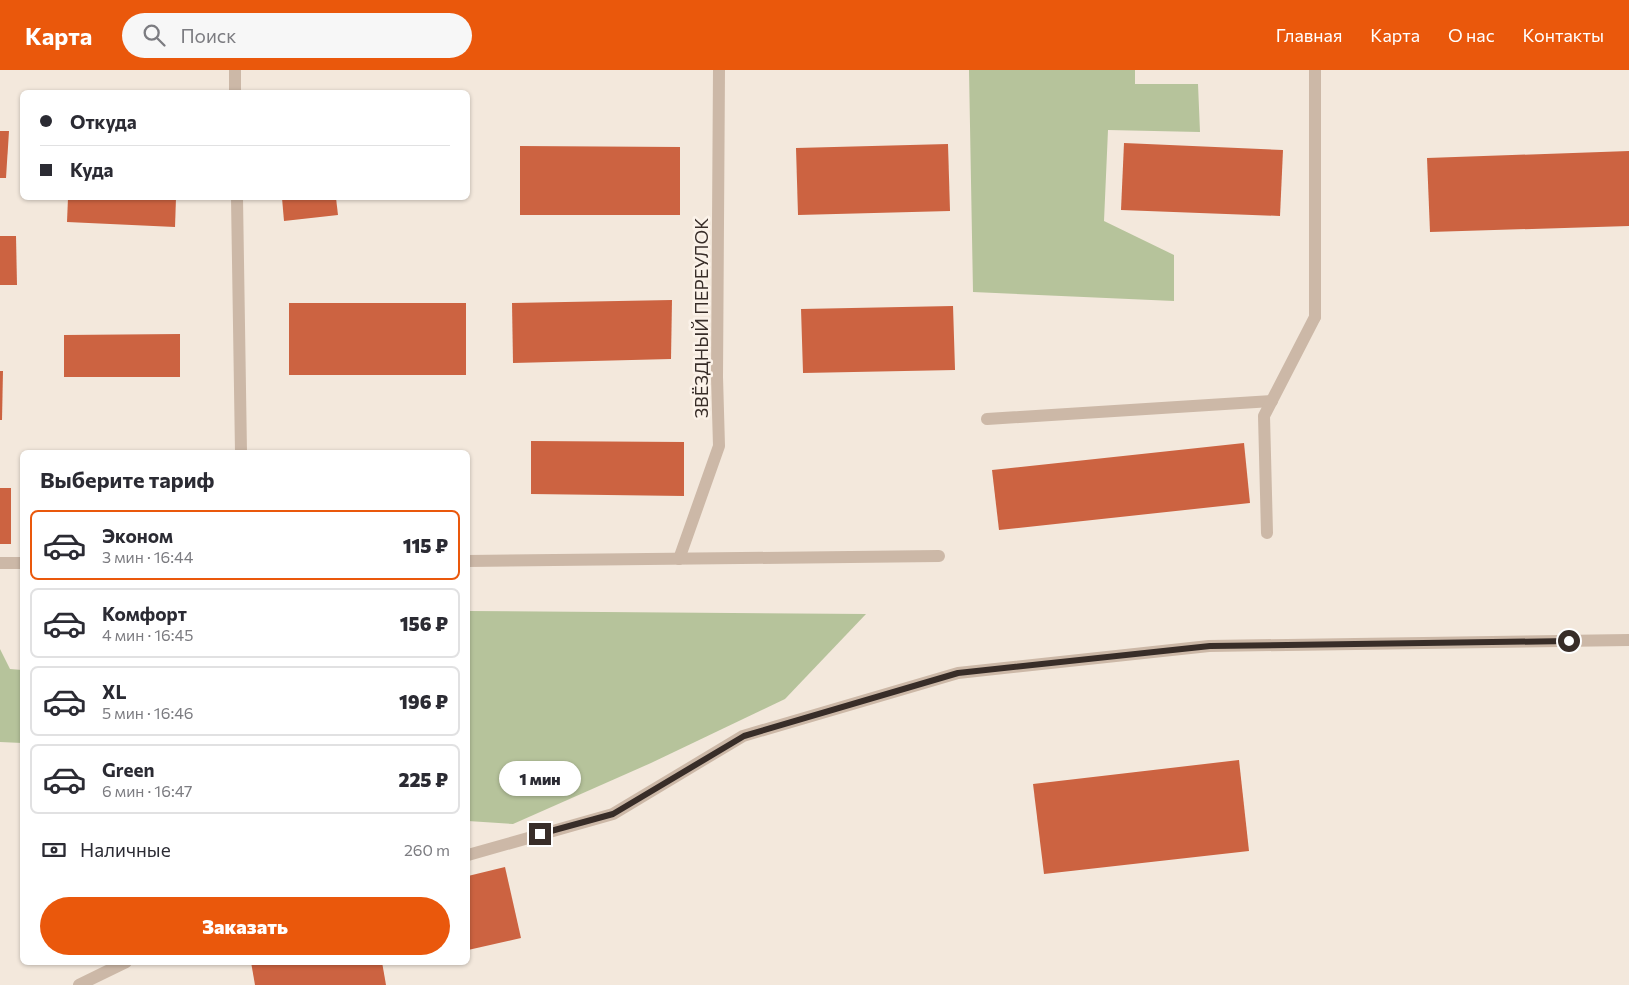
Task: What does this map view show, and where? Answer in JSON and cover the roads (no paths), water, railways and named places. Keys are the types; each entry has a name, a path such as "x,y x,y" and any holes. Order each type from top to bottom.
{"street":[{"path":"235,70 235,90"},
{"name":"ЗВЁЗДНЫЙ ПЕРЕУЛОК","path":"678,559 719,446 717,377 719,70"},
{"path":"1267,532 1264,416 1315,317 1315,70"},
{"path":"237,200 241,450"},
{"path":"988,419 1272,401"},
{"path":"470,561 939,556"},
{"path":"0,563 20,563"},
{"path":"470,854 613,814 744,736 958,673 1210,646 1629,640"},
{"path":"79,985 120,965"}]}
